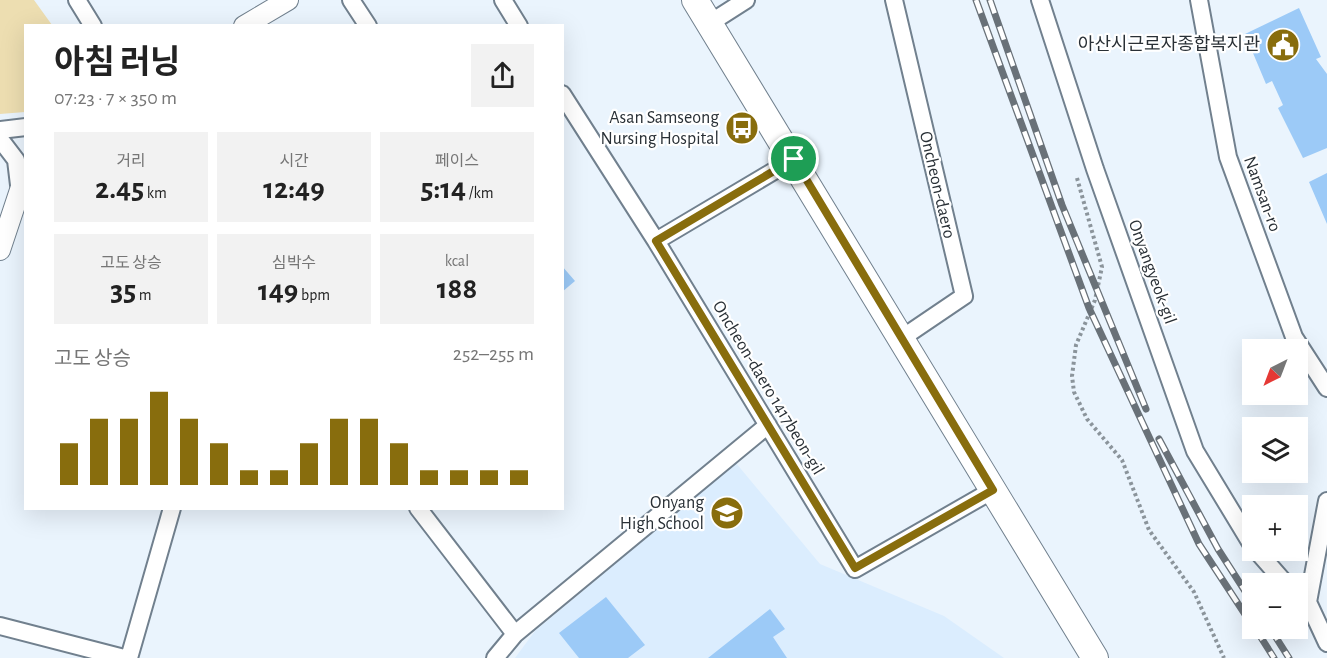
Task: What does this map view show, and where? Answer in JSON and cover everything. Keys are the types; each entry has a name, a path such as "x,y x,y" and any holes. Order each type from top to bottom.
{"main road":[{"path":"695,0 794,159 1095,658"}],"street":[{"path":"77,0 92,24"},
{"path":"247,24 288,0"},
{"path":"351,0 367,24"},
{"path":"503,0 518,24"},
{"path":"710,23 746,0"},
{"name":"Oncheon-daero","path":"894,0 964,296 902,338"},
{"name":"Onyangyeok-gil","path":"1040,0 1095,169 1195,451 1242,529"},
{"name":"Namsan-ro","path":"1199,0 1228,157 1294,337 1327,388"},
{"name":"Oncheon-daero 1417beon-gil","path":"564,97 656,241 855,568 993,490"},
{"path":"0,130 24,128"},
{"path":"0,139 16,160 22,179 0,250"},
{"path":"656,241 794,159"},
{"path":"495,658 515,634 768,425"},
{"path":"1308,578 1327,501"},
{"path":"129,658 171,510"},
{"path":"420,510 515,634"},
{"path":"1266,561 1276,573"},
{"path":"1308,607 1327,643"},
{"path":"0,626 124,658"}],"path":[{"path":"1076,176 1102,267 1095,300 1076,345 1072,376 1074,392 1087,419 1122,460 1149,531 1194,592 1224,658"}],"shaded area":[{"path":"0,0 34,0 51,24 24,24 24,112 0,114"},
{"name":"Onyang High School","path":"736,463 820,564 944,616 1004,658 515,658 535,631"}],"building":[{"path":"1299,8 1321,57 1316,59 1327,74 1327,148 1303,158 1278,108 1283,105 1272,81 1266,84 1245,34"},
{"path":"1327,173 1327,224 1309,182"},
{"path":"564,268 575,281 564,290"},
{"path":"606,597 645,645 628,658 579,658 559,633"},
{"path":"770,609 785,629 773,637 787,658 708,658"}],"railway":[{"path":"976,0 1089,308 1199,544 1242,610"},
{"path":"990,0 1062,205 1146,409"},
{"path":"1159,439 1218,549 1242,586"},
{"path":"1262,639 1274,658"},
{"path":"1277,639 1289,658"}],"place":[{"name":"아산시근로자종합복지관","path":"1283,45"},
{"name":"Asan Samseong Nursing Hospital","path":"742,128"},
{"name":"Onyang High School","path":"727,513"}],"route":[{"path":"794,159 993,490 855,568 656,241 794,159"}]}
